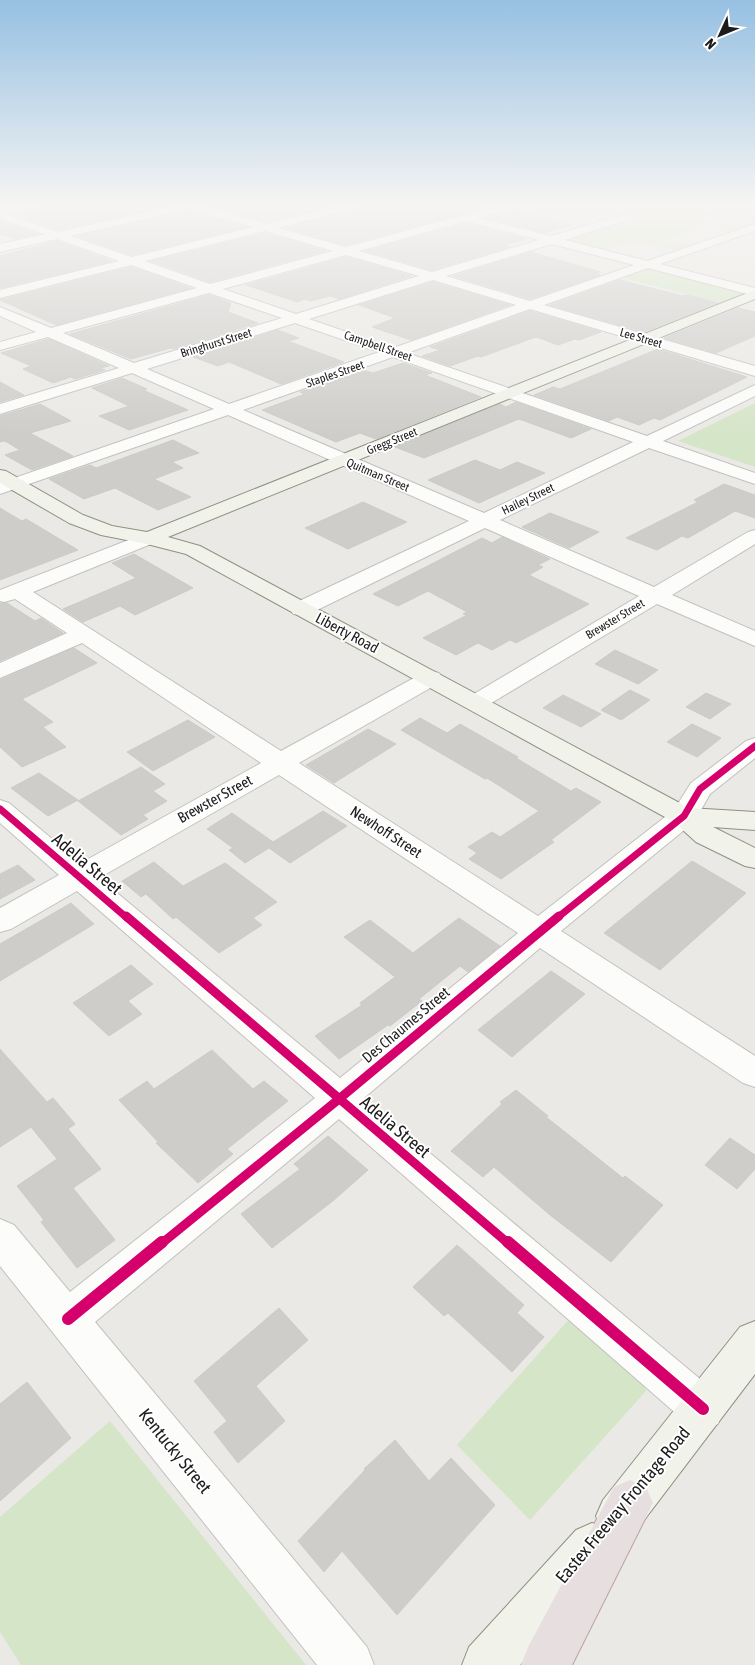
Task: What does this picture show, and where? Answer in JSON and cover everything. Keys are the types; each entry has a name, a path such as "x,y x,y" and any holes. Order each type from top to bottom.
{"highway":[{"path":"546,1665 630,1503"}],"main road":[{"name":"Gregg Street","path":"149,538 646,339 755,293"},
{"name":"Liberty Road","path":"5,483 76,519 108,531 149,538 193,550 684,816 706,836 755,859"},
{"name":"Liberty Road","path":"684,816 755,821"},
{"name":"Eastex Freeway Frontage Road","path":"487,1665 630,1503 755,1341"}],"street":[{"path":"0,294 54,281"},
{"name":"Campbell Street","path":"190,281 755,479"},
{"path":"0,346 237,281"},
{"name":"Bringhurst Street","path":"0,409 418,281"},
{"name":"Lee Street","path":"449,281 755,371"},
{"name":"Staples Street","path":"5,483 229,410 602,281"},
{"path":"708,281 755,293"},
{"name":"Quitman Street","path":"0,311 755,639"},
{"name":"Hailey Street","path":"301,609 755,390"},
{"name":"Brewster Street","path":"475,703 755,536"},
{"name":"Gregg Street","path":"8,594 149,538"},
{"name":"Newhoff Street","path":"8,594 84,634 755,1073"},
{"path":"0,671 84,634"},
{"name":"Brewster Street","path":"0,921 431,678"},
{"name":"Des Chaumes Street","path":"68,1319 340,1099 539,932 684,816 700,789 755,746"},
{"name":"Adelia Street","path":"0,809 703,1409"},
{"name":"Kentucky Street","path":"0,1237 349,1665"}],"green space":[{"path":"633,281 700,281 745,293 745,295 722,304"},
{"path":"755,403 755,467 678,441"},
{"path":"572,1316 643,1379 646,1391 530,1520 457,1445"},
{"path":"110,1421 306,1665 21,1665 0,1632 0,1517"}],"building":[{"path":"0,281 30,281 0,288"},
{"path":"77,281 170,281 191,288 56,325 0,300"},
{"path":"261,281 397,281 339,299 330,296 311,301 305,299 297,302 246,285"},
{"path":"469,281 583,281 530,299"},
{"path":"618,281 718,303 644,332 550,305"},
{"path":"433,282 510,305 411,340 372,327 395,318 359,305"},
{"path":"209,295 231,303 228,312 258,323 174,349 171,348 131,359 70,334"},
{"path":"738,308 755,312 755,336 716,353 664,338"},
{"path":"530,311 601,332 558,345 536,337 450,366 422,356 440,350 430,347"},
{"path":"278,330 299,338 288,341 344,362 281,384 229,362 218,366 193,357"},
{"path":"49,339 109,366 100,368 105,370 53,383 23,369 31,366 1,353"},
{"path":"658,349 747,377 660,420 654,418 639,425 617,417 609,421 534,395 553,387 560,389"},
{"path":"403,363 432,373 425,375 481,397 376,439 360,433 336,442 262,410 305,394 300,392 363,370 373,373"},
{"path":"122,378 147,389 143,390 188,410 129,430 99,416 129,406 92,388"},
{"path":"0,382 24,395 0,402"},
{"path":"516,402 591,429 571,438 519,419 424,458 395,447 500,404 506,407"},
{"path":"40,404 71,421 30,433 73,456 32,470 5,455 20,450 5,441 0,442 0,416"},
{"path":"173,440 199,453 172,462 183,468 154,479 191,497 158,510 115,488 84,499 49,479 90,465 96,468"},
{"path":"475,460 500,470 517,462 545,473 479,503 428,480"},
{"path":"724,484 755,495 755,518 735,511 688,538 682,536 657,550 626,538 698,502 694,500"},
{"path":"363,502 407,522 348,549 305,528"},
{"path":"0,508 22,521 26,519 78,550 0,580"},
{"path":"550,513 599,532 569,548 522,527"},
{"path":"502,537 550,559 538,565 543,567 529,575 589,604 516,643 510,640 492,650 478,643 456,655 423,638 467,615 463,614 467,612 428,591 398,606 373,594 482,538 492,543"},
{"path":"134,554 193,588 135,615 120,606 83,622 63,609 136,578 112,563"},
{"path":"0,603 7,603 35,621 41,618 63,633 0,661"},
{"path":"74,648 97,663 22,699 53,722 43,727 66,747 22,767 0,747 0,680"},
{"path":"615,650 658,670 638,684 595,664"},
{"path":"630,690 650,700 621,720 601,710"},
{"path":"706,693 731,704 710,719 686,707"},
{"path":"563,695 601,714 581,727 543,708"},
{"path":"420,718 447,733 460,724 518,757 516,758 571,791 576,788 601,802 551,840 554,842 501,879 469,859 477,853 468,847 492,832 500,837 539,811 487,778 485,779 401,730"},
{"path":"188,720 215,737 153,771 127,752"},
{"path":"692,724 721,738 697,757 667,742"},
{"path":"368,729 396,744 334,783 306,765"},
{"path":"141,767 165,784 153,791 167,801 143,815 148,819 121,835 78,801"},
{"path":"39,773 78,800 48,816 11,788"},
{"path":"323,811 347,826 290,863 269,848 245,863 229,850 233,848 207,829 232,813 273,842"},
{"path":"692,861 746,893 660,970 604,933"},
{"path":"154,862 183,886 225,863 277,902 253,918 262,925 219,953 176,917 173,919 146,894 141,897 122,881"},
{"path":"18,865 35,880 0,899 0,874"},
{"path":"71,903 94,924 0,981 0,944"},
{"path":"459,918 500,946 468,972 460,966 419,999 422,1001 390,1026 388,1025 339,1059 315,1036 362,1005 360,1003 395,977 344,937 370,920 413,953"},
{"path":"131,965 153,984 128,1001 142,1014 109,1036 73,1003"},
{"path":"551,971 585,994 512,1057 478,1030"},
{"path":"0,1049 47,1102 53,1098 75,1124 68,1129 101,1169 73,1188 115,1240 77,1268 41,1222 44,1220 17,1186 57,1159 31,1127 0,1147"},
{"path":"212,1050 253,1089 264,1081 288,1101 227,1149 233,1154 198,1183 156,1143 158,1142 119,1100 147,1081 154,1089"},
{"path":"516,1090 548,1116 546,1117 623,1178 625,1176 663,1205 611,1262 550,1215 494,1167 483,1177 451,1151 502,1104 500,1102"},
{"path":"328,1136 368,1170 334,1200 272,1248 241,1214 300,1169 294,1164"},
{"path":"730,1138 755,1155 755,1169 737,1189 705,1165"},
{"path":"457,1245 524,1305 517,1313 544,1337 512,1372 448,1313 444,1316 413,1287"},
{"path":"279,1308 308,1340 256,1386 285,1421 238,1463 214,1432 227,1421 194,1381"},
{"path":"27,1382 71,1438 0,1501 0,1404"},
{"path":"395,1440 429,1481 451,1458 495,1505 397,1615 342,1551 324,1572 298,1541 364,1469"}],"cycle path":[{"path":"68,1319 339,1099 539,932 684,816 700,789 755,746"},
{"path":"0,809 703,1409"}]}
